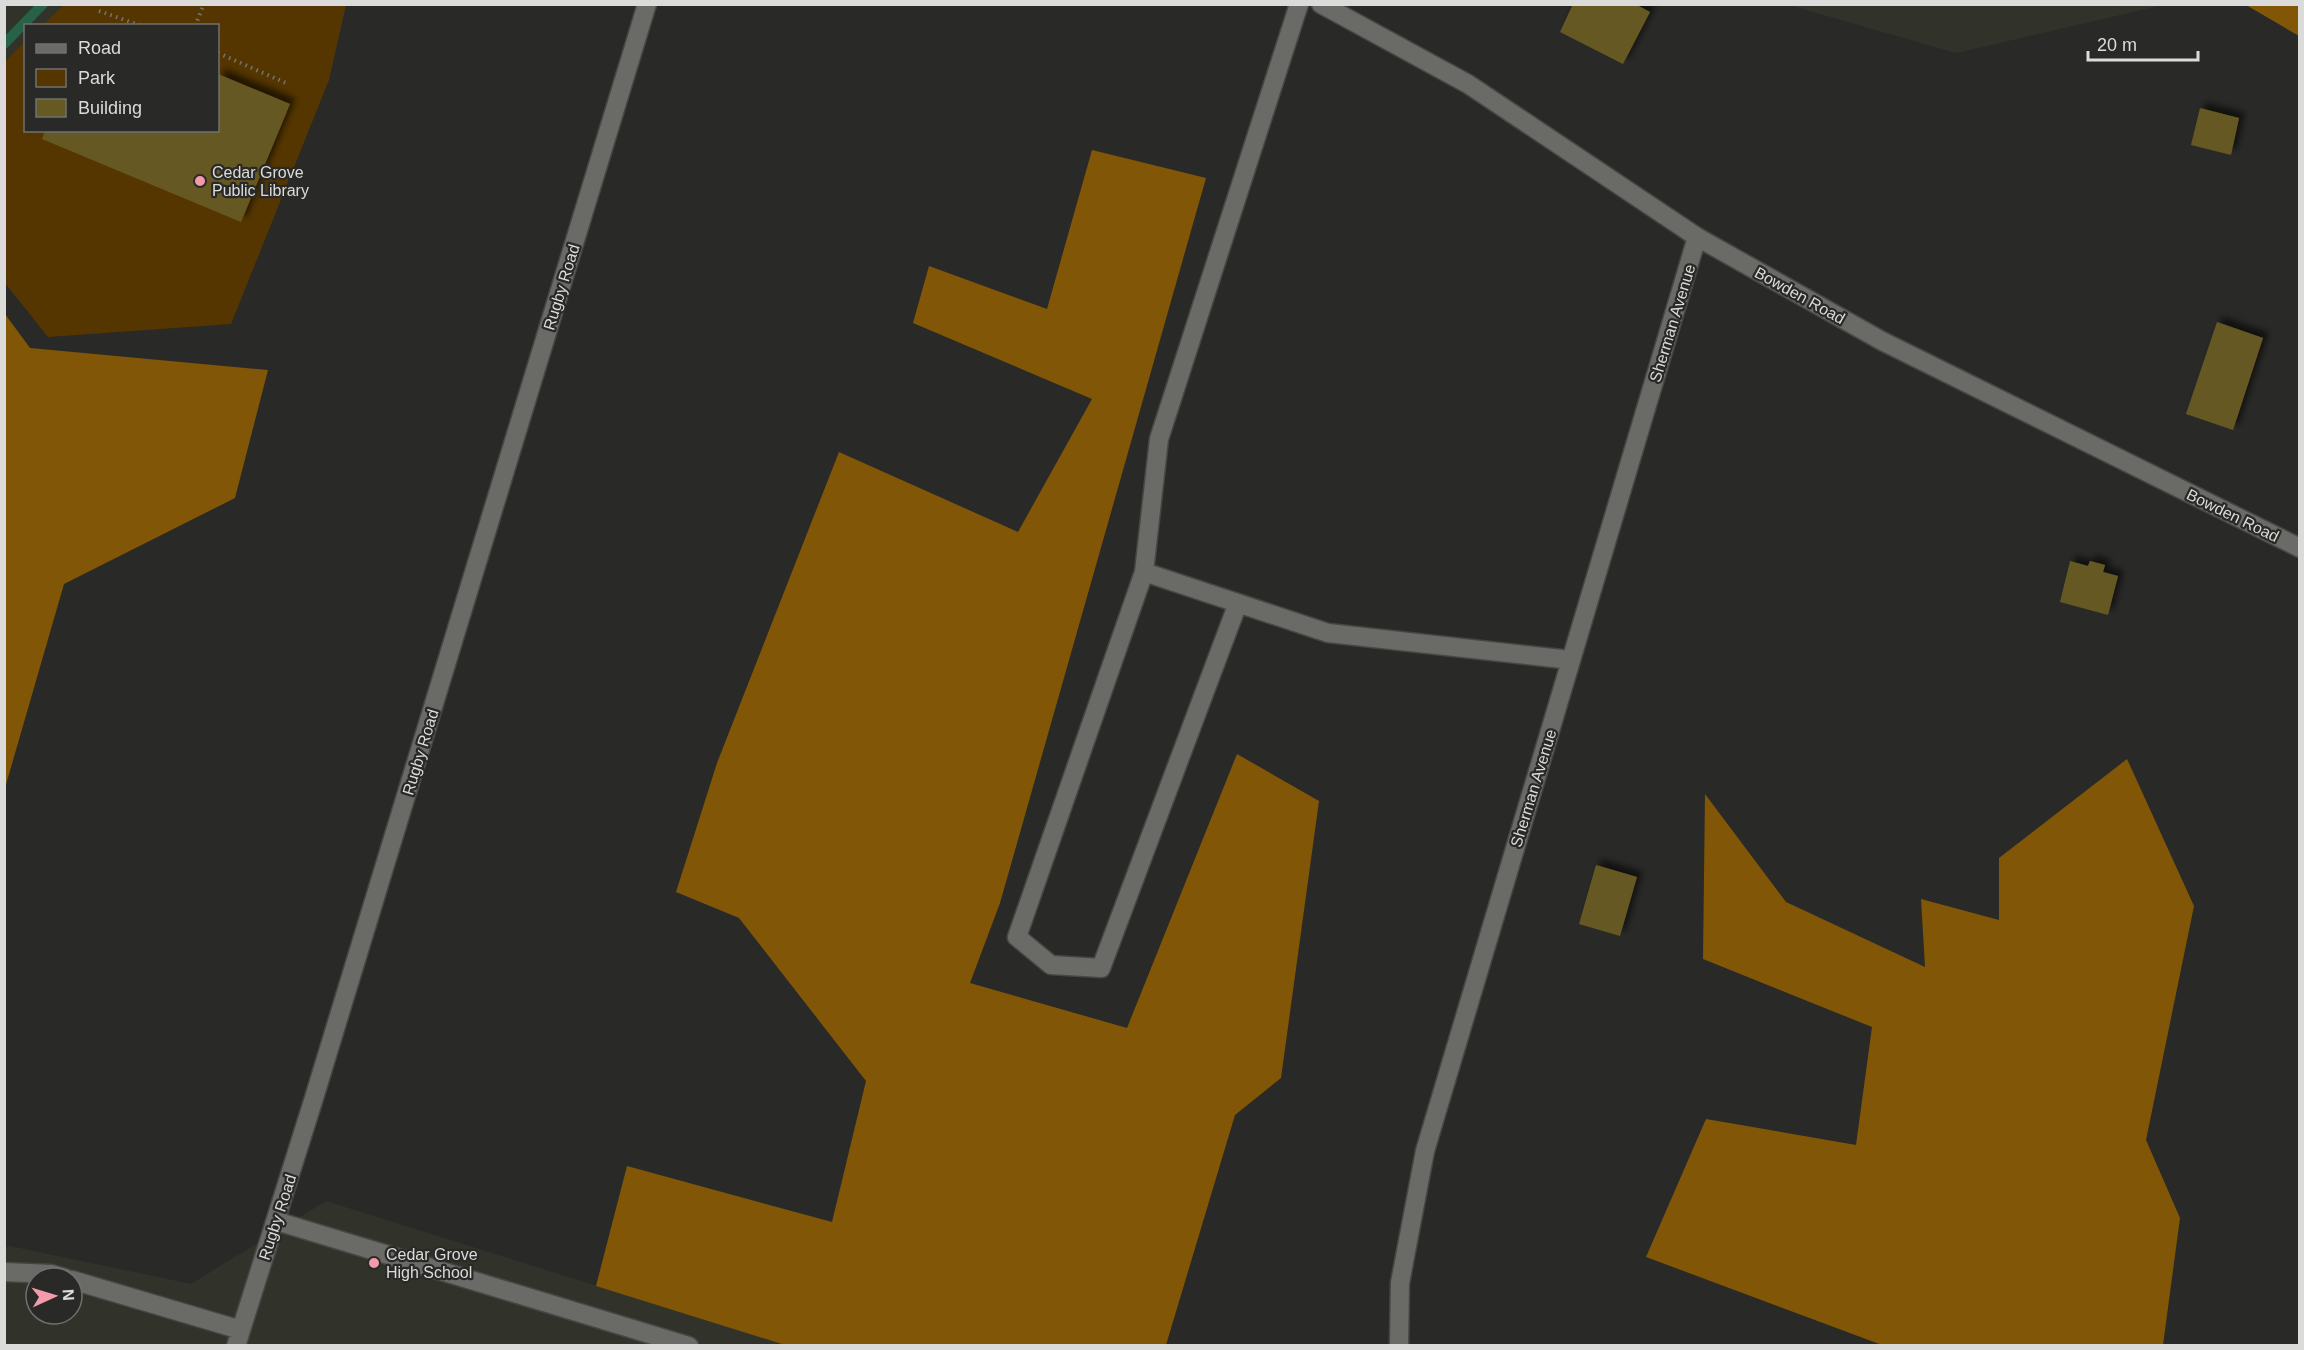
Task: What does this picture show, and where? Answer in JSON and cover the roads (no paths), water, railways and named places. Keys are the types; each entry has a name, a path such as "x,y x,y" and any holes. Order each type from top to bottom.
{"street":[{"name":"Rugby Road","path":"84,1284 238,1338 276,1221 647,4"},
{"path":"1238,603 1101,968 1051,965 1017,937 1144,572 1159,439 1299,4"},
{"name":"Bowden Road","path":"1321,4 1468,84 1697,237 1882,341 2300,549"},
{"name":"Sherman Avenue","path":"1399,1346 1400,1283 1425,1151 1697,237"},
{"path":"1144,572 1328,633 1571,660"},
{"path":"276,1221 689,1346"},
{"path":"4,1272 24,1271"}],"waterway":[{"path":"4,44 43,4"}],"place":[{"name":"Cedar Grove Public Library","path":"200,181"},
{"name":"Cedar Grove High School","path":"374,1263"}]}
